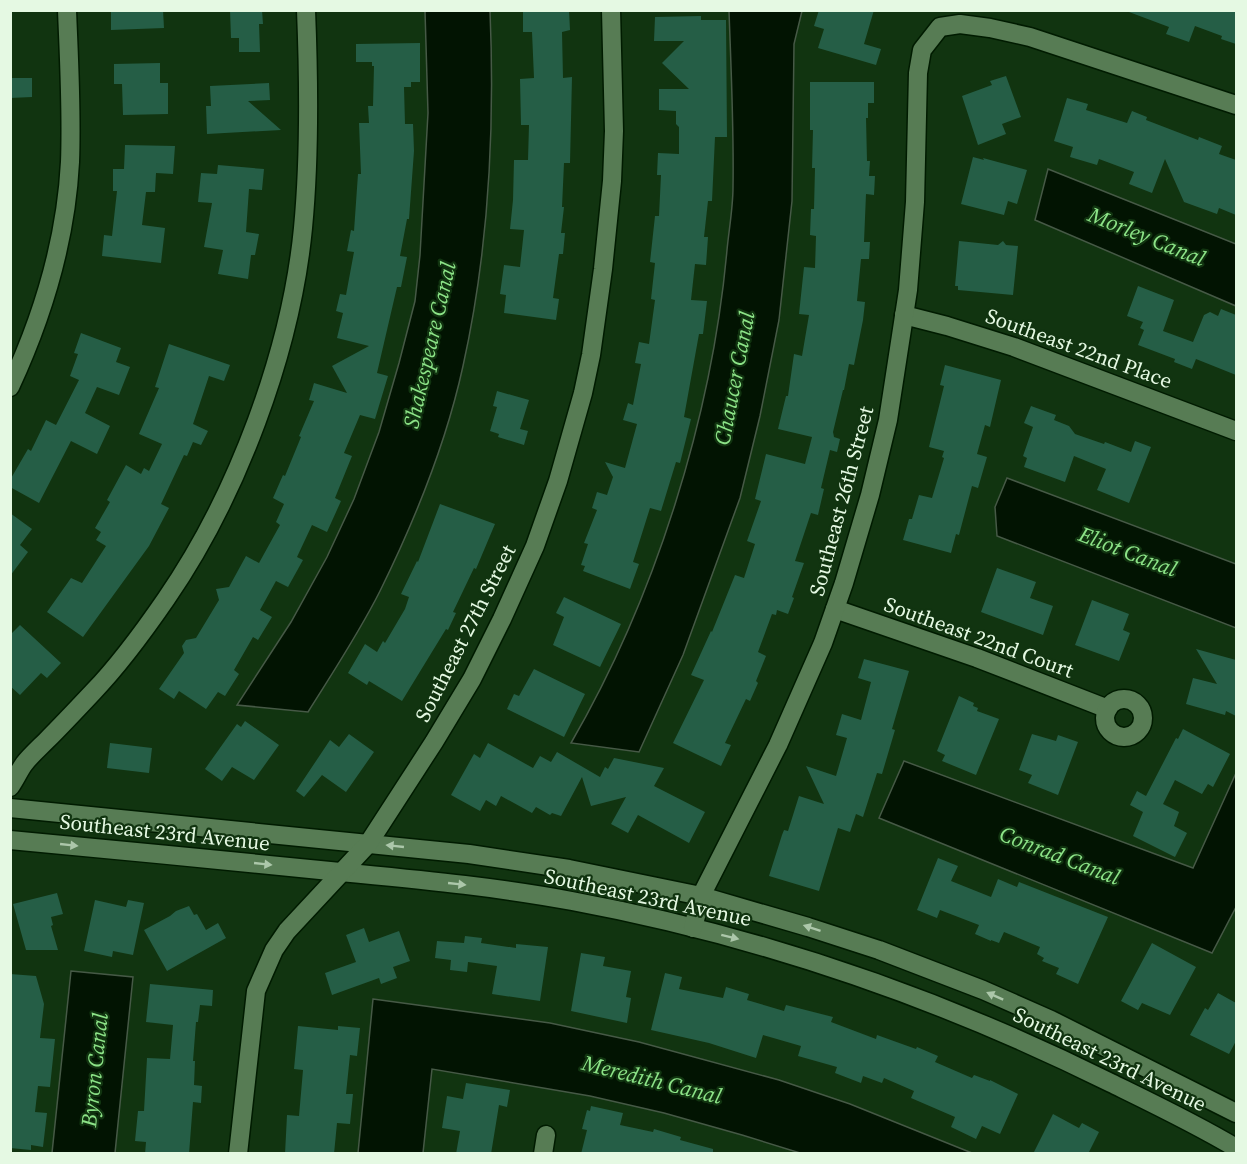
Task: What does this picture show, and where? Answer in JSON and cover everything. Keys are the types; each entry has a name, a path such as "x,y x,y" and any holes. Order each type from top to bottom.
{"street":[{"path":"10,387 42,307 63,222 69,163 70,98 67,10"},
{"path":"10,787 25,763 95,690 166,598 196,550 222,500 256,421 280,346 303,230 309,115 306,10"},
{"name":"Southeast 27th Street","path":"238,1154 256,991 274,950 301,914 368,844 472,679 535,546 572,437 591,355 612,181 614,113 610,10"},
{"name":"Southeast 26th Street","path":"693,928 701,896 778,745 823,643 880,455 888,420 904,315 915,202 918,73 922,50 940,27 960,24 990,28 1078,51 1236,105"},
{"name":"Southeast 22nd Place","path":"904,315 1014,347 1236,431"},
{"name":"Southeast 22nd Court","path":"835,609 977,658 1108,709"},
{"name":"Southeast 23rd Avenue","path":"10,808 469,854 569,869 701,896 839,937 983,990 1051,1020 1236,1113"},
{"name":"Southeast 23rd Avenue","path":"10,840 477,886 570,900 754,943 843,970 943,1007 1038,1047 1198,1126 1236,1148"},
{"path":"543,1154 546,1135"}],"water":[{"name":"Shakespeare Canal","path":"425,11 490,11 492,100 488,189 479,278 456,395 428,481 393,564 346,652 308,712 237,705 291,622 327,557 354,499 379,432 399,363 415,301 420,255 428,113"},
{"name":"Chaucer Canal","path":"729,11 802,11 794,44 792,201 779,320 760,416 740,498 683,655 639,752 571,743 629,628 653,567 675,505 708,377 719,313 733,195"},
{"name":"Morley Canal","path":"1048,169 1236,244 1236,306 1035,220"},
{"name":"Eliot Canal","path":"1007,478 1236,564 1236,628 997,536 995,507"},
{"name":"Conrad Canal","path":"904,761 1193,868 1236,773 1236,907 1212,953 879,818"},
{"name":"Byron Canal","path":"71,971 133,977 115,1153 52,1153"},
{"name":"Meredith Canal","path":"373,999 550,1023 639,1042 779,1080 850,1104 972,1153 800,1153 664,1113 590,1096 432,1069 423,1153 358,1153"}],"building":[{"path":"163,10 164,28 111,30 111,12"},
{"path":"230,10 262,10 263,24 259,24 260,52 239,52 239,38 231,38"},
{"path":"569,10 570,30 562,32 563,78 572,77 570,163 564,163 562,207 564,207 561,233 565,233 563,254 559,254 553,298 559,299 556,320 504,313 506,295 500,294 504,265 520,267 524,230 510,229 514,160 528,160 529,125 521,125 520,79 534,78 532,32 523,32 523,12"},
{"path":"819,10 874,10 864,44 881,49 876,65 818,48 824,29 814,26"},
{"path":"1129,10 1236,10 1236,44 1195,26 1189,42 1166,34 1169,27 1129,12"},
{"path":"701,16 701,20 726,20 727,137 715,137 712,201 708,201 704,237 708,237 706,265 695,264 691,300 707,301 703,334 699,334 684,417 691,419 680,463 676,462 661,511 650,508 633,562 639,564 630,589 583,571 585,566 581,565 588,544 584,543 597,510 592,508 597,492 607,495 613,477 605,462 625,468 637,424 623,420 628,403 633,405 641,364 635,363 639,342 649,344 655,300 651,299 655,263 650,262 655,216 659,216 661,175 657,175 658,153 679,154 679,127 676,124 676,111 659,110 659,89 689,89 662,63 684,41 654,41 655,17"},
{"path":"420,43 420,82 411,82 411,87 404,87 405,124 413,124 414,151 409,219 407,219 400,256 407,257 401,287 397,287 377,373 388,376 375,419 360,415 344,453 352,456 335,498 341,501 327,532 312,525 297,557 303,560 288,587 276,581 260,610 272,617 258,640 253,637 234,670 239,674 225,696 218,692 206,709 179,691 174,699 159,689 184,653 182,646 186,640 196,638 219,600 216,589 229,587 246,556 259,563 280,525 276,522 284,504 273,498 283,475 285,476 314,401 309,400 314,383 347,393 332,366 369,346 337,338 343,313 336,311 340,294 346,295 354,252 347,251 351,230 354,231 358,174 361,174 359,123 369,123 368,106 373,106 374,66 372,62 356,62 356,44"},
{"path":"160,63 160,83 168,83 168,114 123,115 122,84 114,84 114,64"},
{"path":"1006,76 1021,117 1002,124 1006,134 978,145 962,96 992,85 990,81"},
{"path":"10,78 32,78 32,97 10,98"},
{"path":"810,82 874,82 874,103 868,103 868,118 866,118 867,161 870,161 869,176 875,176 874,195 866,194 864,242 870,242 869,259 861,259 857,301 865,302 863,320 854,365 849,364 833,432 834,437 840,439 837,452 830,450 821,488 824,489 818,515 811,513 795,561 804,563 792,597 794,598 788,614 777,610 776,615 772,614 758,652 766,656 756,681 758,683 750,701 746,699 725,743 731,745 721,766 673,743 704,680 691,675 712,632 735,575 744,578 755,544 747,541 761,501 755,499 766,454 805,464 812,437 778,429 786,396 788,396 794,354 802,356 809,315 799,314 804,267 815,268 816,236 810,235 811,209 814,209 815,168 812,168 813,130 810,130"},
{"path":"269,83 270,100 248,101 281,130 207,134 206,106 211,106 210,86"},
{"path":"1067,98 1088,104 1086,110 1127,123 1132,111 1147,117 1146,120 1198,140 1199,137 1222,146 1219,154 1236,160 1236,215 1219,208 1217,214 1184,202 1165,159 1152,193 1129,184 1134,172 1099,159 1097,165 1070,157 1073,147 1054,141"},
{"path":"125,145 175,146 173,174 156,173 155,192 146,192 142,225 165,228 161,263 102,256 104,235 112,236 117,191 113,191 113,169 124,169"},
{"path":"973,157 1027,170 1017,204 1008,201 1004,215 961,204"},
{"path":"218,165 264,169 262,190 249,189 246,232 259,234 255,255 251,255 248,279 218,274 223,250 204,247 212,203 198,202 201,173 217,174"},
{"path":"959,241 998,245 1003,241 1006,245 1018,246 1013,295 958,290 958,286 955,286"},
{"path":"1138,286 1174,300 1163,331 1193,342 1204,315 1210,312 1218,316 1221,309 1236,315 1236,375 1196,359 1192,369 1174,362 1175,359 1138,345 1144,330 1140,328 1143,322 1127,316"},
{"path":"81,333 121,348 116,362 130,367 119,395 97,387 85,413 110,426 97,454 71,441 39,503 10,487 10,480 28,449 31,451 46,420 56,425 79,380 70,376 78,354 74,353"},
{"path":"169,344 230,365 224,381 209,376 193,424 208,431 201,445 193,442 187,456 184,455 161,504 169,508 149,546 83,637 47,612 71,578 82,583 106,546 96,540 101,532 95,528 110,502 107,500 126,465 141,474 144,468 149,471 162,444 139,434 159,388 155,387"},
{"path":"945,365 1001,380 990,427 985,425 977,454 987,457 978,488 972,486 959,535 956,534 951,553 903,540 919,495 932,498 944,458 942,457 944,451 929,447 944,386 940,385"},
{"path":"497,391 529,400 520,429 528,431 524,445 498,437 499,434 490,431 497,407 493,406"},
{"path":"1031,406 1056,415 1054,420 1069,426 1075,434 1104,444 1105,442 1131,452 1135,441 1151,447 1129,503 1097,490 1106,469 1074,456 1065,482 1024,467 1027,458 1023,456 1033,427 1024,423"},
{"path":"440,504 495,524 476,569 474,568 453,612 456,613 448,630 446,629 402,701 369,681 367,685 348,673 365,644 377,652 405,609 409,597 401,594 418,562"},
{"path":"10,513 32,529 20,545 28,552 10,576"},
{"path":"997,568 1036,582 1030,598 1053,606 1043,635 981,612"},
{"path":"564,597 621,624 600,667 553,645 564,617 556,613"},
{"path":"1092,600 1129,614 1123,630 1130,633 1119,661 1075,645"},
{"path":"20,625 61,663 47,678 41,673 20,695 10,686 10,635"},
{"path":"1196,649 1236,660 1236,716 1226,711 1225,715 1186,704 1193,678 1217,684"},
{"path":"864,659 909,671 882,774 877,773 863,817 856,814 850,832 838,828 819,891 769,876 782,835 784,830 788,831 799,796 824,804 806,766 836,776 847,738 836,735 842,714 861,720 871,682 858,678"},
{"path":"534,669 585,694 564,737 507,709 514,694 519,696"},
{"path":"959,696 974,703 973,706 978,708 977,711 999,719 976,775 942,761 945,755 937,751"},
{"path":"245,721 279,745 254,780 232,767 222,781 205,769 237,724 241,727"},
{"path":"1183,729 1230,754 1213,787 1208,784 1202,794 1175,780 1163,804 1179,812 1174,826 1187,833 1175,857 1133,836 1143,812 1130,805 1137,791 1146,796"},
{"path":"349,734 374,752 346,792 322,775 304,797 296,791 330,740 339,747"},
{"path":"1032,734 1056,741 1058,735 1078,742 1058,795 1028,783 1032,775 1019,770"},
{"path":"110,743 152,748 149,773 107,768"},
{"path":"488,743 533,768 540,756 551,762 557,752 600,777 605,767 608,769 614,758 664,768 654,786 705,812 689,843 638,815 628,833 611,824 626,797 591,806 582,777 561,816 552,813 550,815 536,807 532,813 501,796 496,806 486,800 480,811 451,795 474,754 480,758"},
{"path":"938,858 958,866 951,881 991,897 998,879 1017,887 1019,882 1108,917 1078,984 1056,974 1059,968 1042,961 1044,958 1037,954 1040,947 1004,932 999,943 991,941 975,934 979,925 940,910 937,918 917,910"},
{"path":"57,893 63,914 51,917 53,925 51,926 58,950 26,950 13,904"},
{"path":"95,900 126,907 128,900 144,903 133,955 113,951 112,957 84,951"},
{"path":"189,906 194,915 197,914 206,930 218,923 226,938 167,971 144,930"},
{"path":"364,928 369,942 399,931 410,961 393,967 397,978 381,984 379,978 332,995 325,973 356,962 346,935"},
{"path":"465,936 482,938 481,943 516,948 516,944 548,947 540,1001 492,994 497,966 468,962 467,972 450,970 451,960 435,958 437,941 464,943"},
{"path":"1152,943 1196,967 1170,1015 1142,1003 1138,1010 1121,1001"},
{"path":"581,953 605,957 603,966 631,971 626,997 631,998 627,1023 571,1011"},
{"path":"665,973 682,977 679,989 723,998 726,987 749,994 747,1000 784,1011 786,1005 833,1017 831,1022 876,1039 877,1035 916,1049 917,1047 938,1056 935,1062 972,1078 974,1075 990,1080 1018,1094 1000,1134 982,1126 976,1139 951,1127 955,1117 911,1098 914,1091 884,1078 882,1083 863,1076 861,1083 835,1073 837,1067 798,1056 801,1046 763,1035 756,1058 709,1043 651,1030"},
{"path":"10,974 36,976 44,1004 40,1038 55,1039 50,1087 38,1086 35,1112 47,1113 43,1147 31,1145 31,1150 10,1148"},
{"path":"150,984 213,990 212,1006 200,1005 198,1022 196,1022 194,1085 202,1086 201,1103 193,1102 189,1154 145,1154 146,1142 135,1141 138,1111 144,1111 147,1058 170,1059 173,1025 146,1022"},
{"path":"1218,993 1236,1003 1236,1041 1229,1054 1190,1035 1205,1008 1208,1010"},
{"path":"298,1026 338,1030 338,1026 360,1028 357,1056 350,1055 346,1094 353,1094 350,1124 337,1123 334,1154 285,1154 287,1115 299,1116 303,1070 294,1069"},
{"path":"466,1083 510,1090 507,1107 499,1105 491,1154 456,1154 460,1131 442,1128 447,1096 463,1099"},
{"path":"591,1106 623,1113 620,1125 653,1132 654,1129 681,1137 680,1140 713,1149 713,1154 581,1154 587,1130 582,1129 587,1110 590,1111"},
{"path":"1053,1114 1079,1128 1082,1123 1099,1132 1088,1154 1033,1154"}]}
